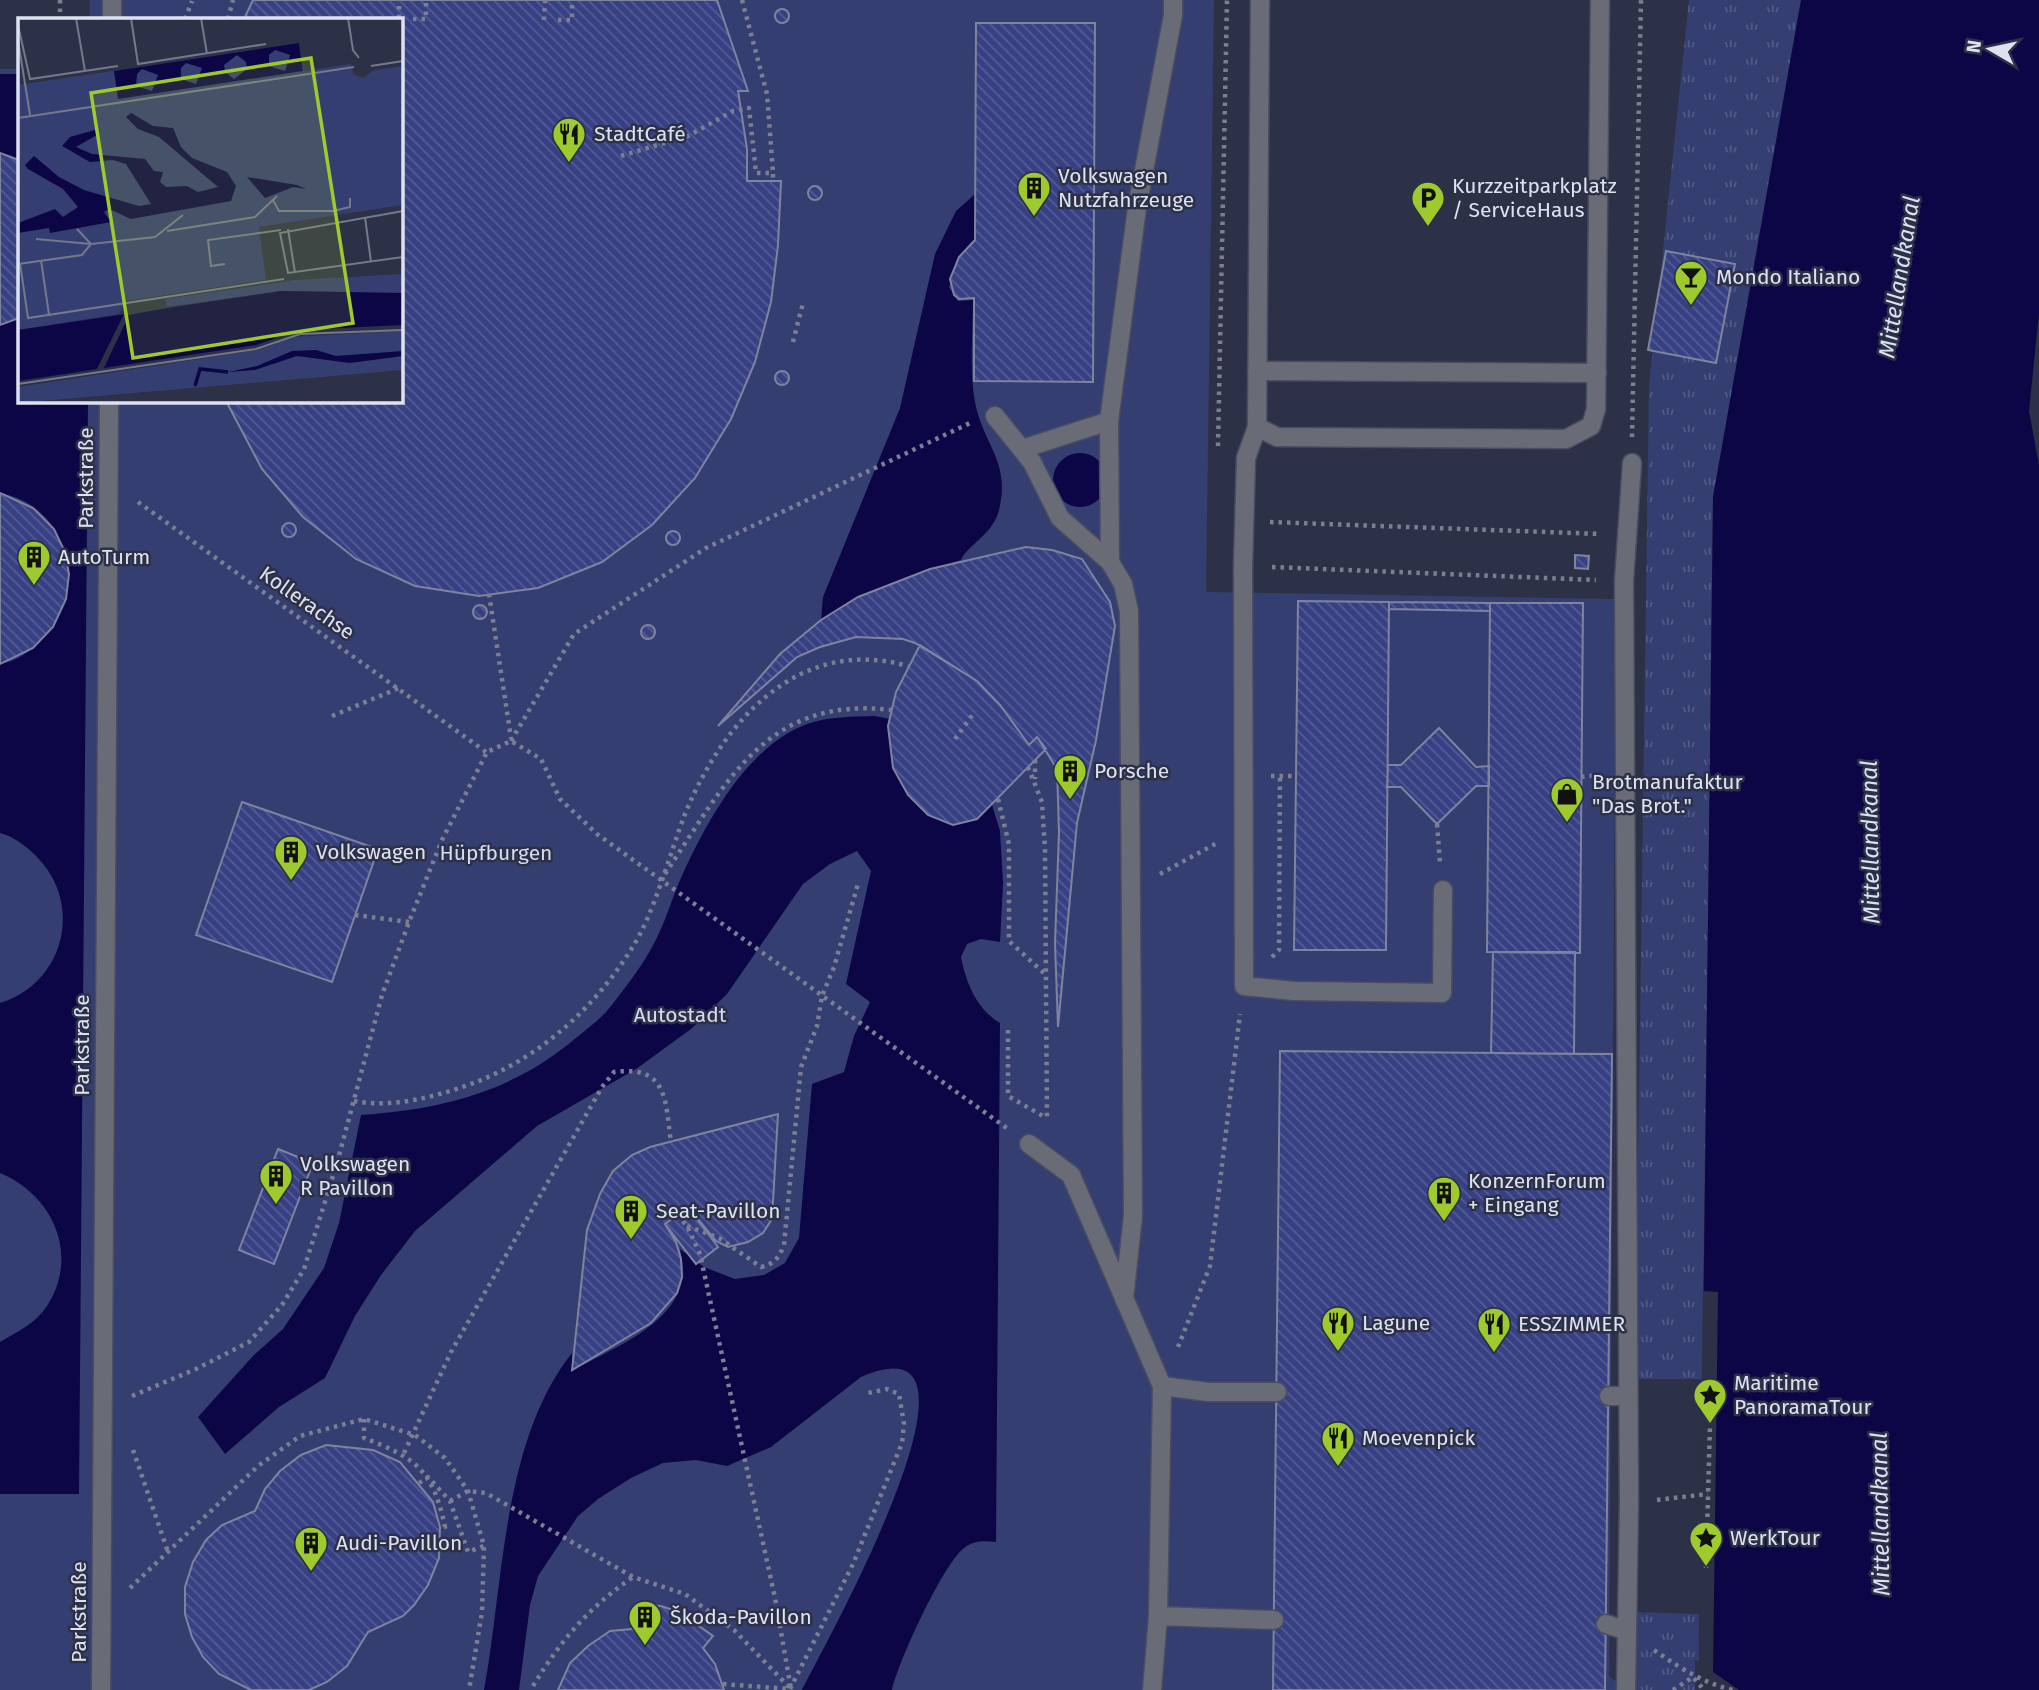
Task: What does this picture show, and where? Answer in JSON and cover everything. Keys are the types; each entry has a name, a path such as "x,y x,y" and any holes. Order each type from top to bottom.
{"street":[{"path":"112,0 112,18"},
{"path":"1110,562 1109,421 1137,208 1173,15 1172,0"},
{"path":"1260,0 1257,427 1246,458 1244,566 1244,985 1294,991 1441,993 1443,890"},
{"path":"1257,427 1277,437 1566,439 1591,426 1597,373 1600,0"},
{"path":"1257,371 1597,373"},
{"name":"Parkstraße","path":"101,1690 109,402"},
{"path":"987,418 1022,449 1032,462 1060,518 1110,562 1123,584 1129,611 1133,1216 1124,1299"},
{"path":"1022,449 1109,421"},
{"path":"1626,1690 1628,1631 1624,581 1632,463"},
{"path":"1029,1144 1071,1175 1162,1386 1158,1616 1152,1690"},
{"path":"1162,1386 1208,1392 1277,1392"},
{"path":"1609,1396 1627,1396"},
{"path":"1158,1616 1275,1620"},
{"path":"1606,1624 1628,1631"}],"path":[{"path":"60,0 61,18"},
{"path":"228,18 233,0"},
{"path":"399,0 399,18"},
{"path":"413,19 426,19 426,0"},
{"path":"544,20 545,0"},
{"path":"558,20 572,20 572,0"},
{"path":"742,0 768,94 774,181"},
{"path":"1217,447 1227,0"},
{"path":"1632,463 1641,0"},
{"path":"185,18 192,1"},
{"path":"621,156 688,136 733,111 750,108 756,173 773,173"},
{"path":"793,342 803,303"},
{"path":"127,1398 196,1370 249,1342 282,1305 304,1269 382,995 442,840 486,752 511,741 574,634 706,548 878,465 987,418"},
{"name":"Kollerachse","path":"109,481 486,752"},
{"path":"1245,521 1626,535"},
{"path":"1244,566 1624,581"},
{"path":"489,594 511,741"},
{"path":"354,1101 402,1101 468,1085 505,1070 550,1042 592,1003 634,946 705,772 725,740 779,685 815,667 852,658 882,659 908,666"},
{"path":"332,716 399,688"},
{"path":"661,880 714,800 764,743 789,725 826,711 862,706 892,710"},
{"path":"955,739 973,714"},
{"path":"511,741 541,759 560,799 597,834 1029,1144"},
{"path":"1035,760 1035,780"},
{"path":"1028,767 1042,802 1045,850 1048,1158"},
{"path":"1280,776 1296,776"},
{"path":"998,799 1009,844 1009,941 1046,974"},
{"path":"1437,824 1443,890"},
{"path":"1132,889 1242,829"},
{"path":"687,1226 719,1238 761,1267 770,1264 779,1256 784,1245 799,1077 817,1026 822,996 834,967 858,884"},
{"path":"355,915 409,922"},
{"path":"1162,1386 1210,1266 1244,985"},
{"path":"1008,1030 1009,1096 1047,1118"},
{"path":"404,1453 415,1435 451,1352 602,1087 614,1072 632,1070 646,1073 657,1081 664,1094 671,1142"},
{"path":"677,1215 687,1226 700,1254 775,1598 790,1689"},
{"path":"790,1689 853,1564 902,1443 905,1424 899,1394 887,1389 869,1393"},
{"path":"102,1616 258,1466 300,1436 364,1419 415,1435 445,1458 468,1491 484,1546 482,1612 469,1690"},
{"path":"364,1419 364,1438 404,1453 450,1501 468,1552 484,1546"},
{"path":"1706,1568 1710,1425"},
{"path":"132,1446 168,1552"},
{"path":"419,1483 428,1477"},
{"path":"428,1477 439,1500 445,1527 440,1527"},
{"path":"450,1501 468,1491 486,1493 633,1577 685,1594 742,1638 790,1689"},
{"path":"1665,1499 1708,1494"},
{"path":"533,1686 559,1644 597,1602 633,1577"},
{"path":"1677,1665 1704,1690"},
{"path":"1673,1690 1693,1677"},
{"path":"1693,1677 1721,1689 1733,1690"},
{"path":"723,1684 790,1689"}],"green space":[{"name":"Autostadt","path":"90,0 1214,0 1206,592 1616,599 1609,1676 1627,1690 0,1690 0,69 18,69 18,402 402,402 402,18 90,18"},
{"path":"1689,0 1801,0 1713,497 1702,1379 1635,1379 1649,386"},
{"path":"1632,1612 1699,1614 1699,1690 1633,1690"}],"water":[{"name":"Mittellandkanal","path":"1801,0 2039,0 2039,313 2029,411 2039,465 2039,1690 1699,1690 1713,497"},
{"path":"0,74 18,74 18,160 0,153"},
{"path":"975,194 974,240 958,257 949,287 958,301 973,300 973,390 979,417 999,466 1002,493 996,519 961,560 889,585 821,620 823,597 900,408 935,254 956,211"},
{"path":"18,318 18,402 88,402 79,1494 0,1494 0,1342 26,1327 47,1306 57,1287 61,1247 47,1211 19,1183 0,1173 0,1003 22,993 40,978 53,960 60,940 63,918 60,896 51,875 28,849 15,839 0,833 0,664 22,655 41,640 56,620 64,598 67,576 65,553 57,533 43,515 24,501 0,493 0,325"},
{"path":"1080,453 1099,461 1107,480 1099,499 1080,507 1061,499 1053,480 1061,461"},
{"path":"875,716 905,722 990,798 1000,831 1003,883 1000,942 981,939 967,944 961,957 978,1003 1000,1023 996,1542 972,1544 955,1558 922,1614 892,1690 802,1690 868,1560 894,1497 914,1438 918,1393 903,1370 861,1377 771,1447 727,1466 696,1460 663,1463 631,1478 598,1499 578,1516 538,1576 530,1605 519,1690 484,1690 509,1514 519,1470 532,1428 549,1388 572,1353 572,1371 639,1334 655,1322 678,1294 683,1276 680,1249 704,1267 735,1279 764,1275 785,1263 799,1238 812,1084 844,1072 854,1036 870,1002 846,984 871,871 857,851 830,864 803,884 727,994 691,1029 636,1069 537,1126 415,1231 381,1275 355,1316 325,1378 279,1407 225,1454 198,1417 253,1356 283,1329 324,1268 339,1223 361,1115 420,1108 475,1094 501,1085 552,1057 595,1023 642,964 656,940 684,871 705,829 749,766 786,734 807,724 833,718"}],"pier":[{"path":"1703,1291 1718,1292 1713,1672 1739,1690 1695,1690 1695,1660 1699,1661"}],"building":[{"path":"253,0 717,0 748,91 738,91 747,149 747,181 781,181 778,245 771,302 755,362 731,419 695,478 652,525 602,562 538,588 479,596 415,586 356,559 303,517 262,469 227,402 402,402 402,18 244,18"},
{"path":"779,9 785,9 789,16 785,23 779,23 775,19 775,13"},
{"name":"Volkswagen Nutzfahrzeuge","path":"976,23 1095,23 1093,382 974,381 974,298 959,299 954,295 950,279 959,257 975,240"},
{"path":"0,153 18,160 18,318 0,325"},
{"path":"812,186 818,186 822,193 818,200 812,200 808,196 808,190"},
{"name":"Mondo Italiano","path":"1666,251 1735,264 1716,363 1648,350"},
{"path":"779,371 785,371 789,378 785,385 779,385 775,381 775,375"},
{"name":"AutoTurm","path":"0,493 33,508 54,529 65,552 69,574 66,599 53,627 33,648 0,664"},
{"path":"286,523 292,523 296,530 292,537 286,537 282,533 282,527"},
{"path":"670,531 676,531 680,538 676,545 670,545 666,541 666,535"},
{"name":"Porsche","path":"1026,547 1052,550 1082,559 1110,602 1115,626 1096,740 1077,823 1058,1027 1055,943 1059,832 1057,769 1037,737 1029,745 1000,705 977,681 915,643 903,639 856,637 797,657 718,726 780,654 821,620 858,597 930,569"},
{"path":"1575,555 1589,556 1588,569 1575,568"},
{"path":"1298,601 1389,602 1386,950 1294,950"},
{"path":"1389,602 1490,603 1490,611 1389,609"},
{"path":"1490,603 1583,603 1580,953 1487,952"},
{"path":"477,605 483,605 487,612 483,619 477,619 473,615 473,609"},
{"path":"645,625 651,625 655,632 651,639 645,639 641,635 641,629"},
{"path":"920,645 977,681 1000,705 1029,745 1037,737 1046,749 977,819 953,825 928,815 908,795 893,768 888,726 896,692"},
{"path":"1439,728 1476,767 1489,766 1489,786 1476,786 1437,824 1401,787 1387,787 1388,765 1401,765"},
{"name":"Volkswagen","path":"242,802 378,849 332,982 196,935"},
{"path":"1493,952 1575,952 1574,1054 1491,1053"},
{"name":"KonzernForum + Eingang","path":"1280,1051 1612,1054 1605,1690 1273,1690"},
{"name":"Seat-Pavillon","path":"778,1114 772,1219 763,1233 748,1242 728,1247 716,1241 688,1207 665,1224 676,1242 681,1259 682,1277 677,1293 651,1323 572,1370 587,1230 600,1194 613,1171 632,1155 650,1147"},
{"name":"Volkswagen R Pavillon","path":"278,1149 313,1163 274,1264 239,1250"},
{"path":"688,1207 718,1247 696,1264 665,1224"},
{"name":"Audi-Pavillon","path":"326,1445 373,1450 400,1462 433,1502 440,1527 439,1558 428,1585 414,1605 403,1616 368,1632 347,1666 327,1682 309,1690 251,1690 219,1674 203,1657 192,1637 185,1614 185,1587 193,1562 206,1540 222,1525 255,1511 265,1489 280,1471 301,1455"},
{"name":"Škoda-Pavillon","path":"644,1605 661,1606 679,1612 713,1636 703,1648 715,1664 724,1690 558,1690 570,1663 588,1646 610,1631 643,1628"}],"place":[{"name":"StadtCafé","path":"569,164"},
{"name":"Volkswagen Nutzfahrzeuge","path":"1034,218"},
{"name":"Kurzzeitparkplatz / ServiceHaus","path":"1428,228"},
{"name":"Mondo Italiano","path":"1691,307"},
{"name":"AutoTurm","path":"34,587"},
{"name":"Porsche","path":"1070,801"},
{"name":"Brotmanufaktur \"Das Brot.\"","path":"1567,824"},
{"name":"Volkswagen","path":"291,882"},
{"name":"Volkswagen R Pavillon","path":"276,1206"},
{"name":"KonzernForum + Eingang","path":"1444,1223"},
{"name":"Seat-Pavillon","path":"631,1241"},
{"name":"Lagune","path":"1338,1353"},
{"name":"ESSZIMMER","path":"1494,1354"},
{"name":"Maritime PanoramaTour","path":"1710,1425"},
{"name":"Moevenpick","path":"1338,1468"},
{"name":"WerkTour","path":"1706,1568"},
{"name":"Audi-Pavillon","path":"311,1573"},
{"name":"Škoda-Pavillon","path":"645,1647"}],"park label":[{"name":"Hüpfburgen","path":"496,853"}]}
